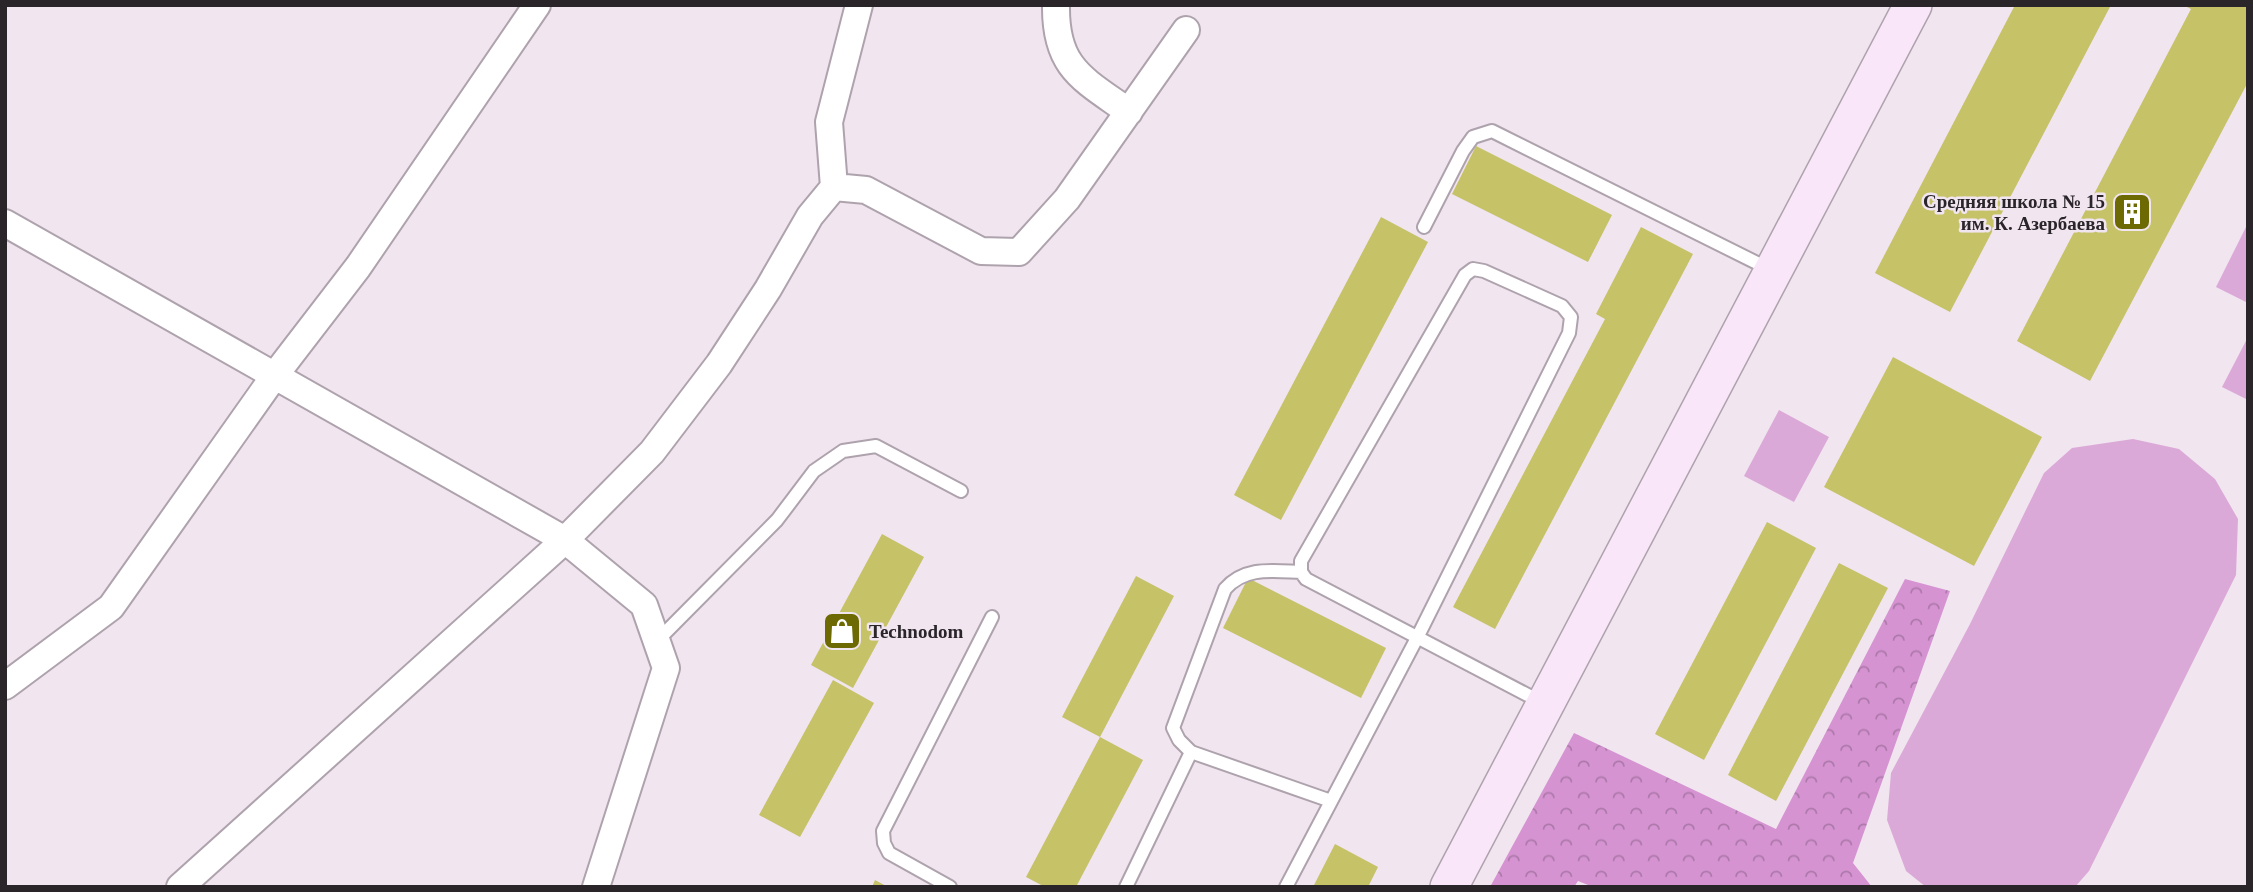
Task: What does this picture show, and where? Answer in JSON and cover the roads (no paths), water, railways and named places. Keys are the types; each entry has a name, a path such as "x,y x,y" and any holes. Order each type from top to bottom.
{"main road":[{"path":"1449,887 1913,5"}],"street":[{"path":"5,686 111,607 275,375 358,267 537,5"},
{"path":"180,887 565,540 652,452 719,364 768,289 810,216 834,187 829,122 859,5"},
{"path":"1056,5 1056,31 1064,57 1077,74 1129,112"},
{"path":"834,187 866,190 981,251 1019,252 1067,199 1186,30"},
{"path":"5,223 565,540 645,605 666,668 596,887"}],"lane":[{"path":"1424,227 1463,150 1473,137 1492,131 1773,270"},
{"path":"1286,887 1417,638 1569,333 1571,317 1562,306 1484,271 1473,269 1465,275 1301,561 1301,572 1306,579 1417,638 1544,704"},
{"path":"657,641 777,520 814,471 843,450 876,446 961,491"},
{"path":"1301,572 1261,570 1234,579 1225,589 1173,728 1179,740 1191,752 1331,801"},
{"path":"950,887 889,853 884,843 883,831 992,617"},
{"path":"1126,887 1191,752"}],"place":[{"name":"Средняя школа № 15 им. К. Азербаева","path":"2132,212"},
{"name":"Technodom","path":"842,631"}]}
